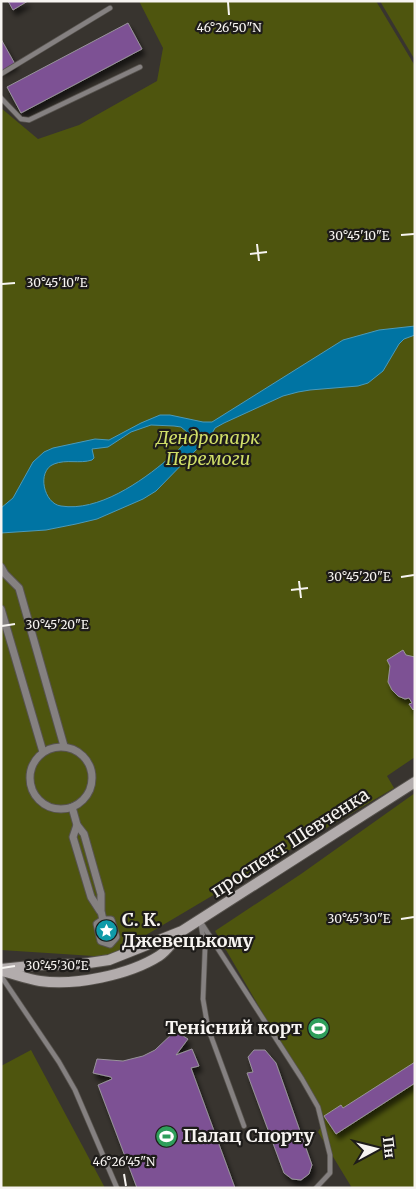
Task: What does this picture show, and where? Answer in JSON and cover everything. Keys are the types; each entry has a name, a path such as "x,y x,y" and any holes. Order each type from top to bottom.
{"main road":[{"name":"проспект Шевченка","path":"1,969 40,965 82,964 109,960 182,931 415,782"},
{"name":"проспект Шевченка","path":"1,969 39,981 102,978 134,968 160,955 182,931"}],"street":[{"path":"1,582 3,571"},
{"path":"3,571 19,588 64,746"},
{"path":"1,609 43,752"},
{"path":"57,746 64,746 77,750 85,758 91,767 93,778 87,796 80,803 72,808 56,809 41,802 35,796 30,781 30,773 36,758 43,752 57,746"},
{"path":"72,808 77,825 84,834 101,894 103,920"},
{"path":"77,825 73,837 91,897 101,911"},
{"path":"103,920 111,920 116,937 111,947 101,941 97,924 103,920"}],"lane":[{"path":"1,74 110,8"},
{"path":"1,98 21,119 29,120 140,67"},
{"path":"200,921 205,949 203,999 208,1028 244,1126"},
{"path":"200,921 318,1107 330,1155 330,1173 316,1188"},
{"path":"1,976 59,1062 75,1090 117,1188"}],"green space":[{"name":"Дендропарк Перемоги","path":"139,1 376,1 415,66 415,757 387,776 394,788 109,957 1,950 1,108 38,139 79,125 157,81 163,48"},
{"path":"380,1 415,1 415,60"},
{"path":"415,793 415,1188 352,1188 318,1132 325,1120 215,931 301,874"},
{"path":"31,1050 105,1188 1,1188 1,1066"}],"water":[{"path":"415,326 415,335 404,339 399,344 383,371 368,383 358,386 310,390 283,396 224,423 215,428 209,439 156,491 143,499 97,519 46,530 1,533 1,508 13,498 33,462 44,452 53,448 95,439 109,440 160,415 212,422 343,340 379,330","holes":["151,425 181,427 187,432 188,437 182,446 132,486 104,500 75,507 61,506 50,500 44,487 44,480 48,468 54,464 92,460 94,458 92,449 108,447 131,432"]}],"building":[{"path":"8,1 28,1 13,10"},
{"path":"128,23 142,49 21,113 7,87"},
{"path":"1,39 15,64 1,71"},
{"path":"403,650 406,655 415,657 415,708 413,710 409,704 412,703 409,698 405,699 398,696 388,682 390,666 387,660"},
{"name":"Палац Спорту","path":"175,1031 188,1039 176,1055 192,1049 199,1066 191,1068 235,1188 137,1188 98,1085 112,1079 111,1077 93,1073 97,1059 123,1061 143,1056 155,1050"},
{"path":"254,1050 265,1050 276,1063 312,1165 309,1174 301,1180 292,1179 284,1173 247,1073 253,1072 248,1057"},
{"path":"415,1062 415,1083 336,1134 324,1116 341,1105 343,1108"}],"place":[{"name":"С. К. Джевецькому","path":"106,930"},
{"name":"Тенісний корт","path":"318,1028"},
{"name":"Палац Спорту","path":"167,1136"}]}
